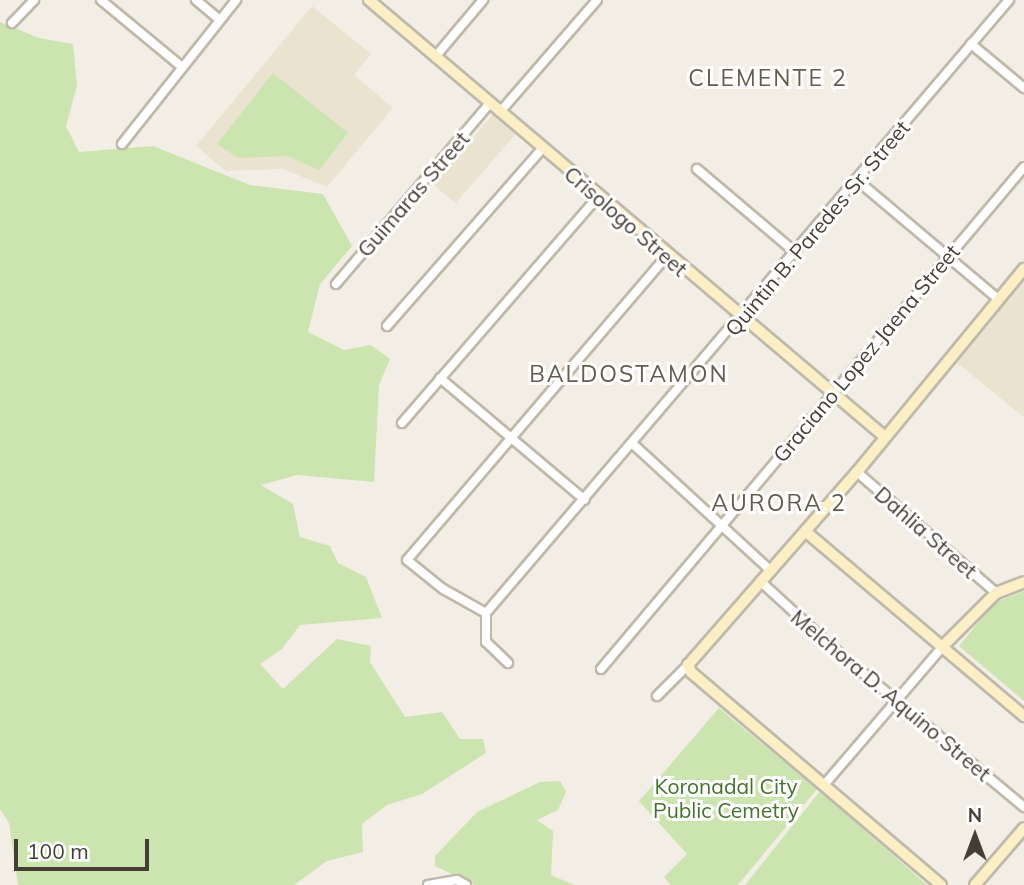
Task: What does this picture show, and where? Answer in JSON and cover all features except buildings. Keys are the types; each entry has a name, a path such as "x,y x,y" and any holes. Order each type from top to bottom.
{"street":[{"path":"12,23 33,0"},
{"path":"101,0 182,67"},
{"path":"196,0 220,20"},
{"path":"122,144 236,0"},
{"name":"Crisologo Street","path":"369,0 667,256 743,316 885,437"},
{"path":"435,57 483,0"},
{"path":"500,112 597,0"},
{"name":"Quintin B. Paredes Sr. Street","path":"486,613 634,445 1009,0"},
{"path":"971,44 1024,88"},
{"name":"Guimaras Street","path":"336,284 489,104"},
{"path":"387,326 542,149"},
{"name":"Graciano Lopez Jaena Street","path":"601,669 721,522 834,393 1024,167"},
{"path":"697,169 795,252"},
{"path":"858,181 998,299"},
{"path":"402,423 598,197"},
{"path":"508,663 485,642 486,613 443,589 407,560 667,256"},
{"path":"657,696 688,665 857,471 1024,269"},
{"path":"440,378 585,500"},
{"path":"634,445 721,522 770,570"},
{"name":"Dahlia Street","path":"857,471 996,593"},
{"path":"804,531 1024,716"},
{"name":"Melchora D. Aquino Street","path":"760,581 895,700 1024,807"},
{"path":"824,785 943,646 996,593 1024,582"},
{"path":"688,665 691,672 941,885"},
{"path":"975,885 1024,828"},
{"path":"428,885 457,880 466,885"}],"shaded area":[{"path":"312,6 371,54 354,75 393,108 327,187 283,169 226,171 196,146"},
{"path":"495,112 518,132 455,203 433,184"},
{"path":"1024,279 1024,417 956,362"}],"green space":[{"path":"0,22 39,38 73,44 77,86 66,126 79,152 153,146 250,185 323,194 352,246 320,284 308,332 344,350 371,345 390,359 379,385 374,482 297,475 261,485 293,504 300,537 330,546 338,563 366,577 382,618 300,625 282,649 260,664 283,689 337,639 371,646 370,662 405,717 442,712 460,739 483,739 486,753 422,794 387,805 362,824 363,852 327,861 294,885 18,885 9,823 0,809"},
{"path":"273,73 348,133 319,170 287,156 238,158 217,144"},
{"path":"1024,591 1024,701 959,646 994,603"},
{"name":"Koronadal City Public Cemetry","path":"719,708 817,789 738,885 671,885 664,877 687,854 639,801"},
{"path":"560,781 566,792 558,810 537,820 553,831 551,875 574,885 475,885 435,866 435,856 477,812 540,782"},
{"path":"820,791 927,885 745,885"}],"district":[{"name":"CLEMENTE 2","path":"768,78"},
{"name":"BALDOSTAMON","path":"629,374"},
{"name":"AURORA 2","path":"779,503"}]}
